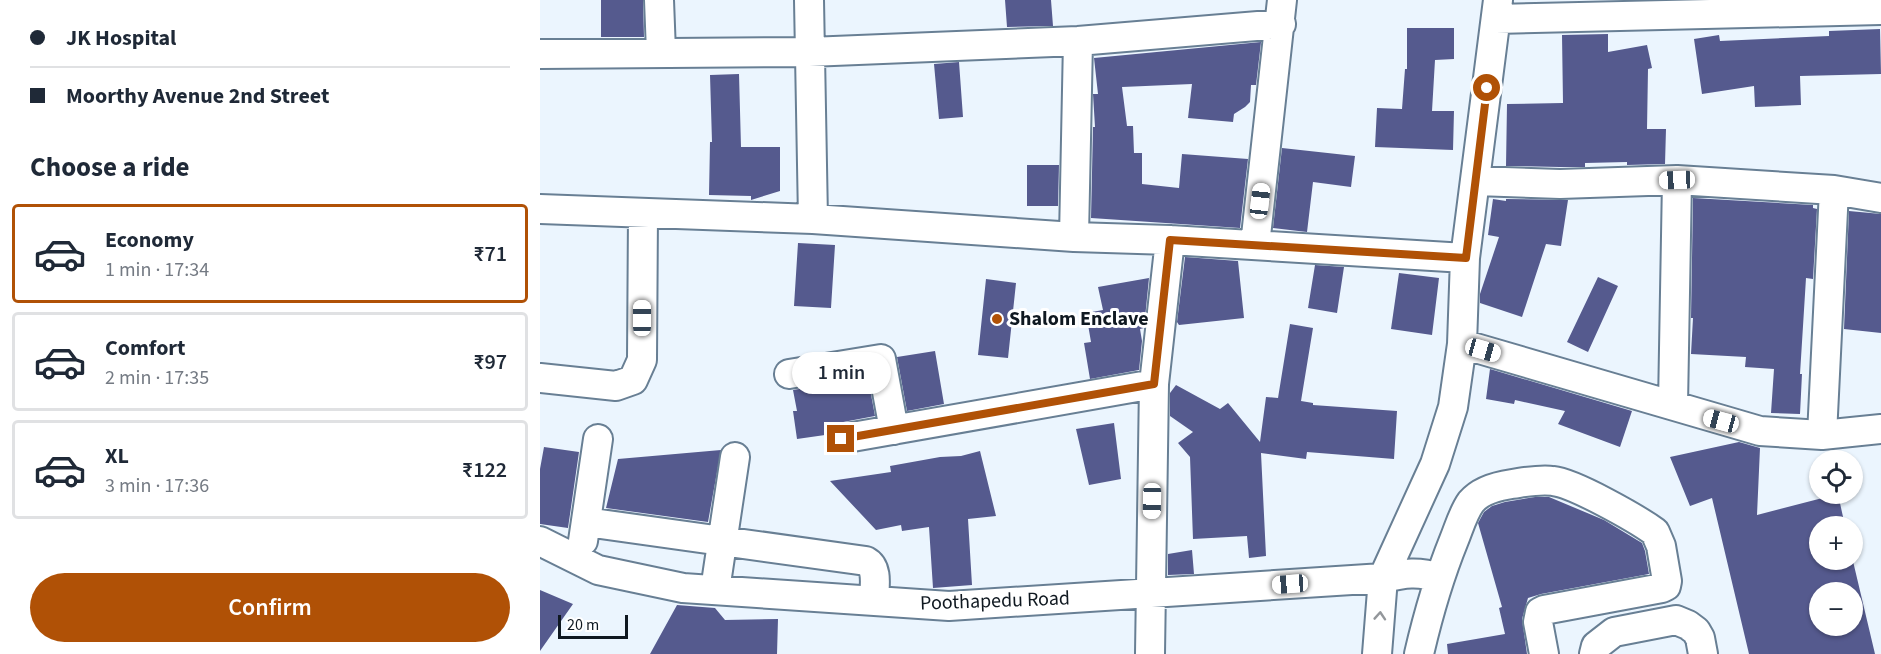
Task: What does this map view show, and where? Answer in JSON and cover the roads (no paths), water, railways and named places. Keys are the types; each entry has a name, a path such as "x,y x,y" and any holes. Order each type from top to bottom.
{"street":[{"path":"659,0 661,52"},
{"path":"809,0 813,219"},
{"path":"1377,654 1383,578 1435,464 1453,407 1462,344 1466,258 1497,10 1881,10"},
{"path":"540,54 809,52 1078,41 1282,12 1255,245"},
{"path":"1074,237 1078,41"},
{"path":"1476,181 1560,184 1677,180 1834,190 1881,198"},
{"path":"1673,405 1677,180"},
{"path":"1822,435 1834,190"},
{"path":"540,209 813,219 1074,237 1170,240 1466,258"},
{"path":"540,378 616,386 633,381 642,360 643,214"},
{"path":"1150,654 1154,384 1170,240"},
{"path":"1462,344 1760,432 1822,435 1881,429"},
{"path":"789,374 881,359 894,430"},
{"path":"841,439 1154,384"},
{"path":"580,561 598,439"},
{"path":"715,590 735,457"},
{"path":"1419,654 1440,578 1461,521 1472,501 1484,492 1501,486 1540,480 1555,481 1574,487 1655,532 1661,546 1667,581 1662,588 1540,612 1538,622 1544,654"},
{"path":"586,522 870,562 874,569 874,601"},
{"name":"Poothapedu Road","path":"545,546 598,570 683,588 949,606 1383,578 1405,573 1424,573 1440,578"},
{"path":"1594,654 1596,646 1614,633 1676,620 1696,631 1703,654"}],"place":[{"name":"Shalom Enclave","path":"997,319"}]}
